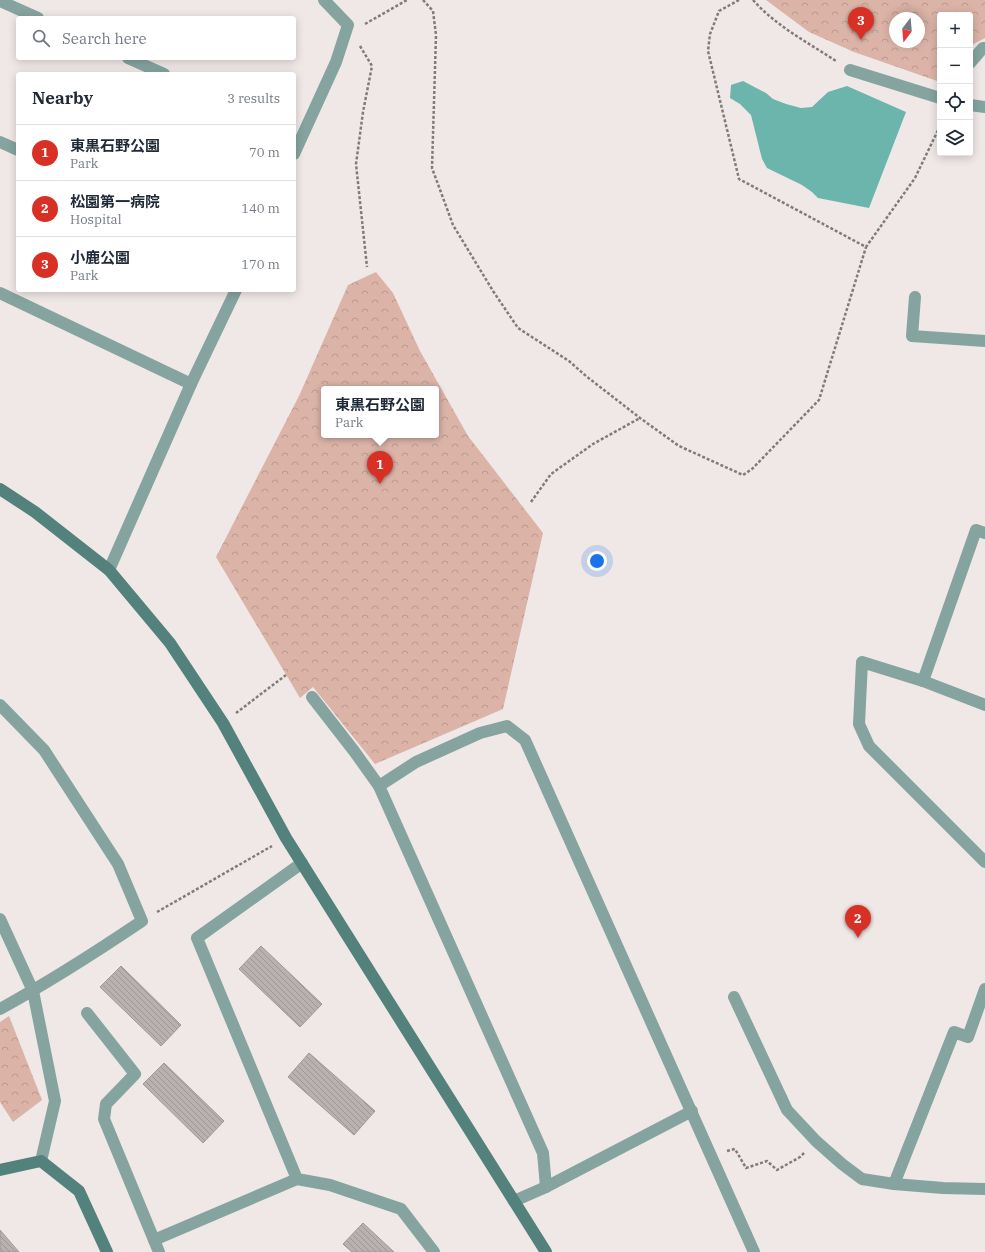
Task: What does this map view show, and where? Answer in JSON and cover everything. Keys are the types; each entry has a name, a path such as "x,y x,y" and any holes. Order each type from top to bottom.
{"street":[{"path":"296,144 298,133 336,62 348,25 324,0"},
{"path":"0,1 34,16"},
{"path":"973,60 983,48 985,48"},
{"path":"132,60 160,72"},
{"path":"850,70 937,97"},
{"path":"973,105 985,107"},
{"path":"0,142 16,149"},
{"path":"109,570 191,384 235,292"},
{"path":"0,293 191,384"},
{"path":"915,297 912,336 985,341"},
{"path":"0,489 35,512 109,570 170,643 223,723 286,838 546,1252"},
{"path":"923,681 976,530 985,533"},
{"path":"985,705 923,681 862,662 859,724 869,746 985,862"},
{"path":"312,697 354,750 379,786 543,1153 546,1187"},
{"path":"0,705 44,750 118,864 142,921 91,956 34,991 0,1009"},
{"path":"379,786 416,762 480,733 507,726 525,740 754,1252"},
{"path":"297,1179 197,938 302,863"},
{"path":"0,919 34,991 55,1101 41,1161"},
{"path":"894,1184 954,1032 968,1037 985,989"},
{"path":"734,997 787,1110 816,1141 842,1164 862,1179 894,1184 943,1188 985,1189"},
{"path":"87,1013 135,1074 106,1104 104,1119 159,1252"},
{"path":"514,1201 546,1187 692,1111"},
{"path":"0,1170 41,1161"},
{"path":"41,1161 79,1191 107,1252"},
{"path":"154,1240 297,1179 330,1185 401,1209 434,1252"}],"path":[{"path":"366,267 356,164 363,112 372,66 348,25 367,24 407,0"},
{"path":"423,0 433,11 436,35 432,168 454,226 493,291 518,328 569,361 640,418 679,446 742,475 752,468 819,400 866,247 915,178 937,132"},
{"path":"739,0 719,11 710,34 708,51 739,179 866,247"},
{"path":"753,0 762,10 780,25 850,70"},
{"path":"531,502 551,474 593,444 640,418"},
{"path":"223,723 286,675"},
{"path":"142,921 286,838"},
{"path":"712,1157 735,1149 746,1168 767,1161 777,1170 800,1157 816,1141"}],"green space":[{"path":"766,0 985,0 985,38 973,44 973,12 937,12 937,81 854,52 809,32"},
{"path":"376,272 393,293 420,351 468,436 543,533 503,709 375,764 313,687 300,698 216,557 299,396 348,285"},
{"path":"9,1016 42,1100 13,1122 0,1102 0,1022"}],"water":[{"path":"743,81 766,93 773,99 801,108 812,107 828,92 847,86 906,112 869,208 818,198 802,185 767,168 762,159 751,115 740,104 730,98 731,85"}],"building":[{"path":"261,946 322,1004 300,1027 239,969"},
{"path":"121,966 181,1025 161,1046 100,987"},
{"path":"309,1053 375,1111 354,1135 288,1077"},
{"path":"164,1063 224,1121 203,1143 143,1084"},
{"path":"363,1223 394,1252 352,1252 343,1244"},
{"path":"0,1230 19,1252 0,1252"}],"place":[{"name":"小鹿公園","path":"861,40"},
{"name":"東黒石野公園","path":"380,484"},
{"name":"松園第一病院","path":"858,938"}]}
